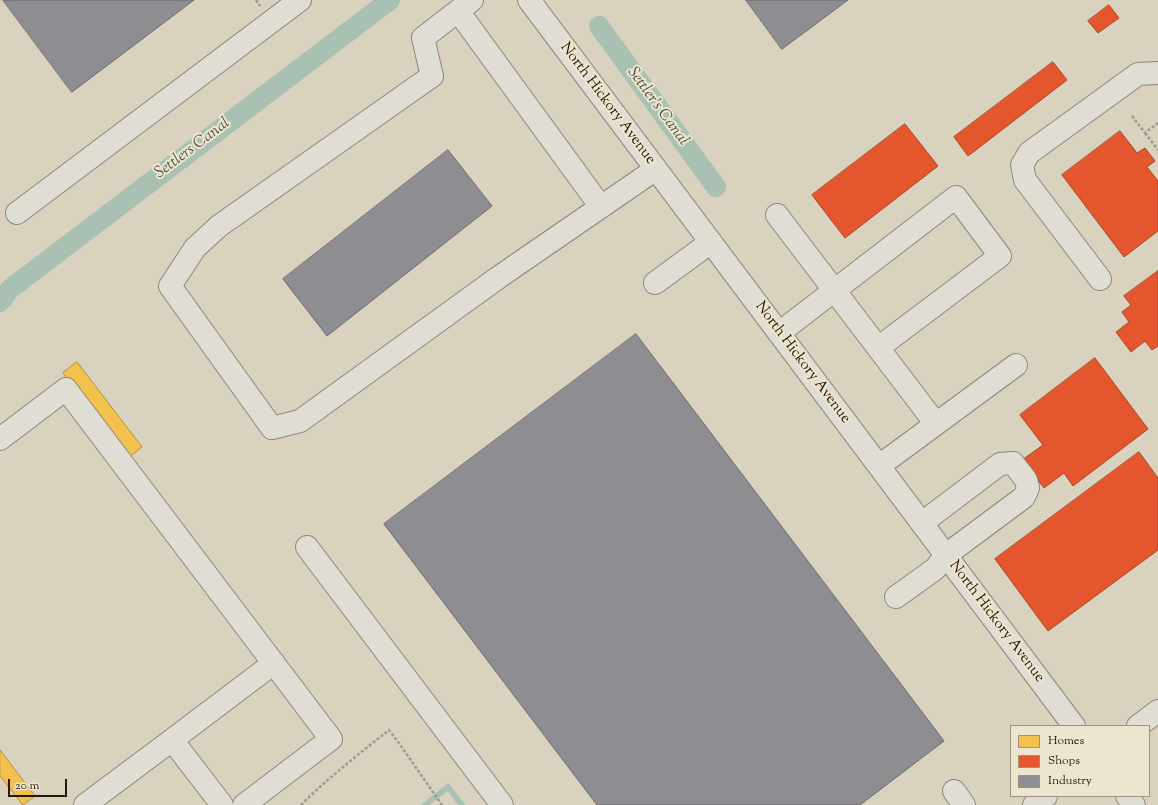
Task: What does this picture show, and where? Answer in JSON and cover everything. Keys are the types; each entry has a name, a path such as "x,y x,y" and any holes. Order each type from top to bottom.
{"street":[{"path":"17,213 300,0"},
{"name":"North Hickory Avenue","path":"529,0 1073,725"},
{"path":"601,207 465,5 423,38 432,76 218,226 195,248 170,286 272,428 300,421 499,277 601,207 656,169"},
{"path":"1100,279 1025,180 1022,164 1029,153 1138,74 1158,72"},
{"path":"779,333 956,197 1000,256 878,348"},
{"path":"777,215 936,424"},
{"path":"655,283 711,242"},
{"path":"879,466 1016,365"},
{"path":"0,439 66,389 331,739 244,805"},
{"path":"896,597 935,569 946,555 1024,497 1028,488 1026,480 1013,463 1000,464 922,523"},
{"path":"307,546 502,805"},
{"path":"85,805 274,663"},
{"path":"1139,725 1158,711"},
{"path":"172,740 222,805"},
{"path":"1034,805 1045,797"},
{"path":"1128,797 1134,805"}],"path":[{"path":"1132,116 1158,150"},
{"path":"1145,134 1158,123"},
{"path":"301,805 345,765 389,730 442,805"}],"building: Homes":[{"path":"77,362 142,447 128,458 63,373"},
{"path":"0,750 35,796 23,805 0,776"}],"building: Shops":[{"path":"1109,5 1119,18 1098,33 1088,21"},
{"path":"1053,62 1067,80 968,156 954,137"},
{"path":"905,124 938,166 845,238 812,195"},
{"path":"1120,131 1137,153 1145,148 1155,161 1147,167 1158,181 1158,231 1124,257 1062,175"},
{"path":"1158,271 1158,346 1152,350 1145,341 1131,352 1116,332 1129,322 1122,312 1131,305 1124,296"},
{"path":"1095,358 1148,429 1073,486 1064,473 1044,488 1022,460 1043,445 1020,415"},
{"path":"1139,452 1158,478 1158,550 1048,631 995,559"}],"building: Industry":[{"path":"3,0 194,0 72,92"},
{"path":"746,0 848,0 782,49"},
{"path":"448,150 492,206 327,336 283,279"},
{"path":"636,334 944,741 860,805 597,805 384,524"}],"waterway":[{"name":"Settlers Canal","path":"0,302 10,289 390,0"},
{"name":"Settler's Canal","path":"599,26 716,187"},
{"path":"425,805 448,787 462,805"}]}
